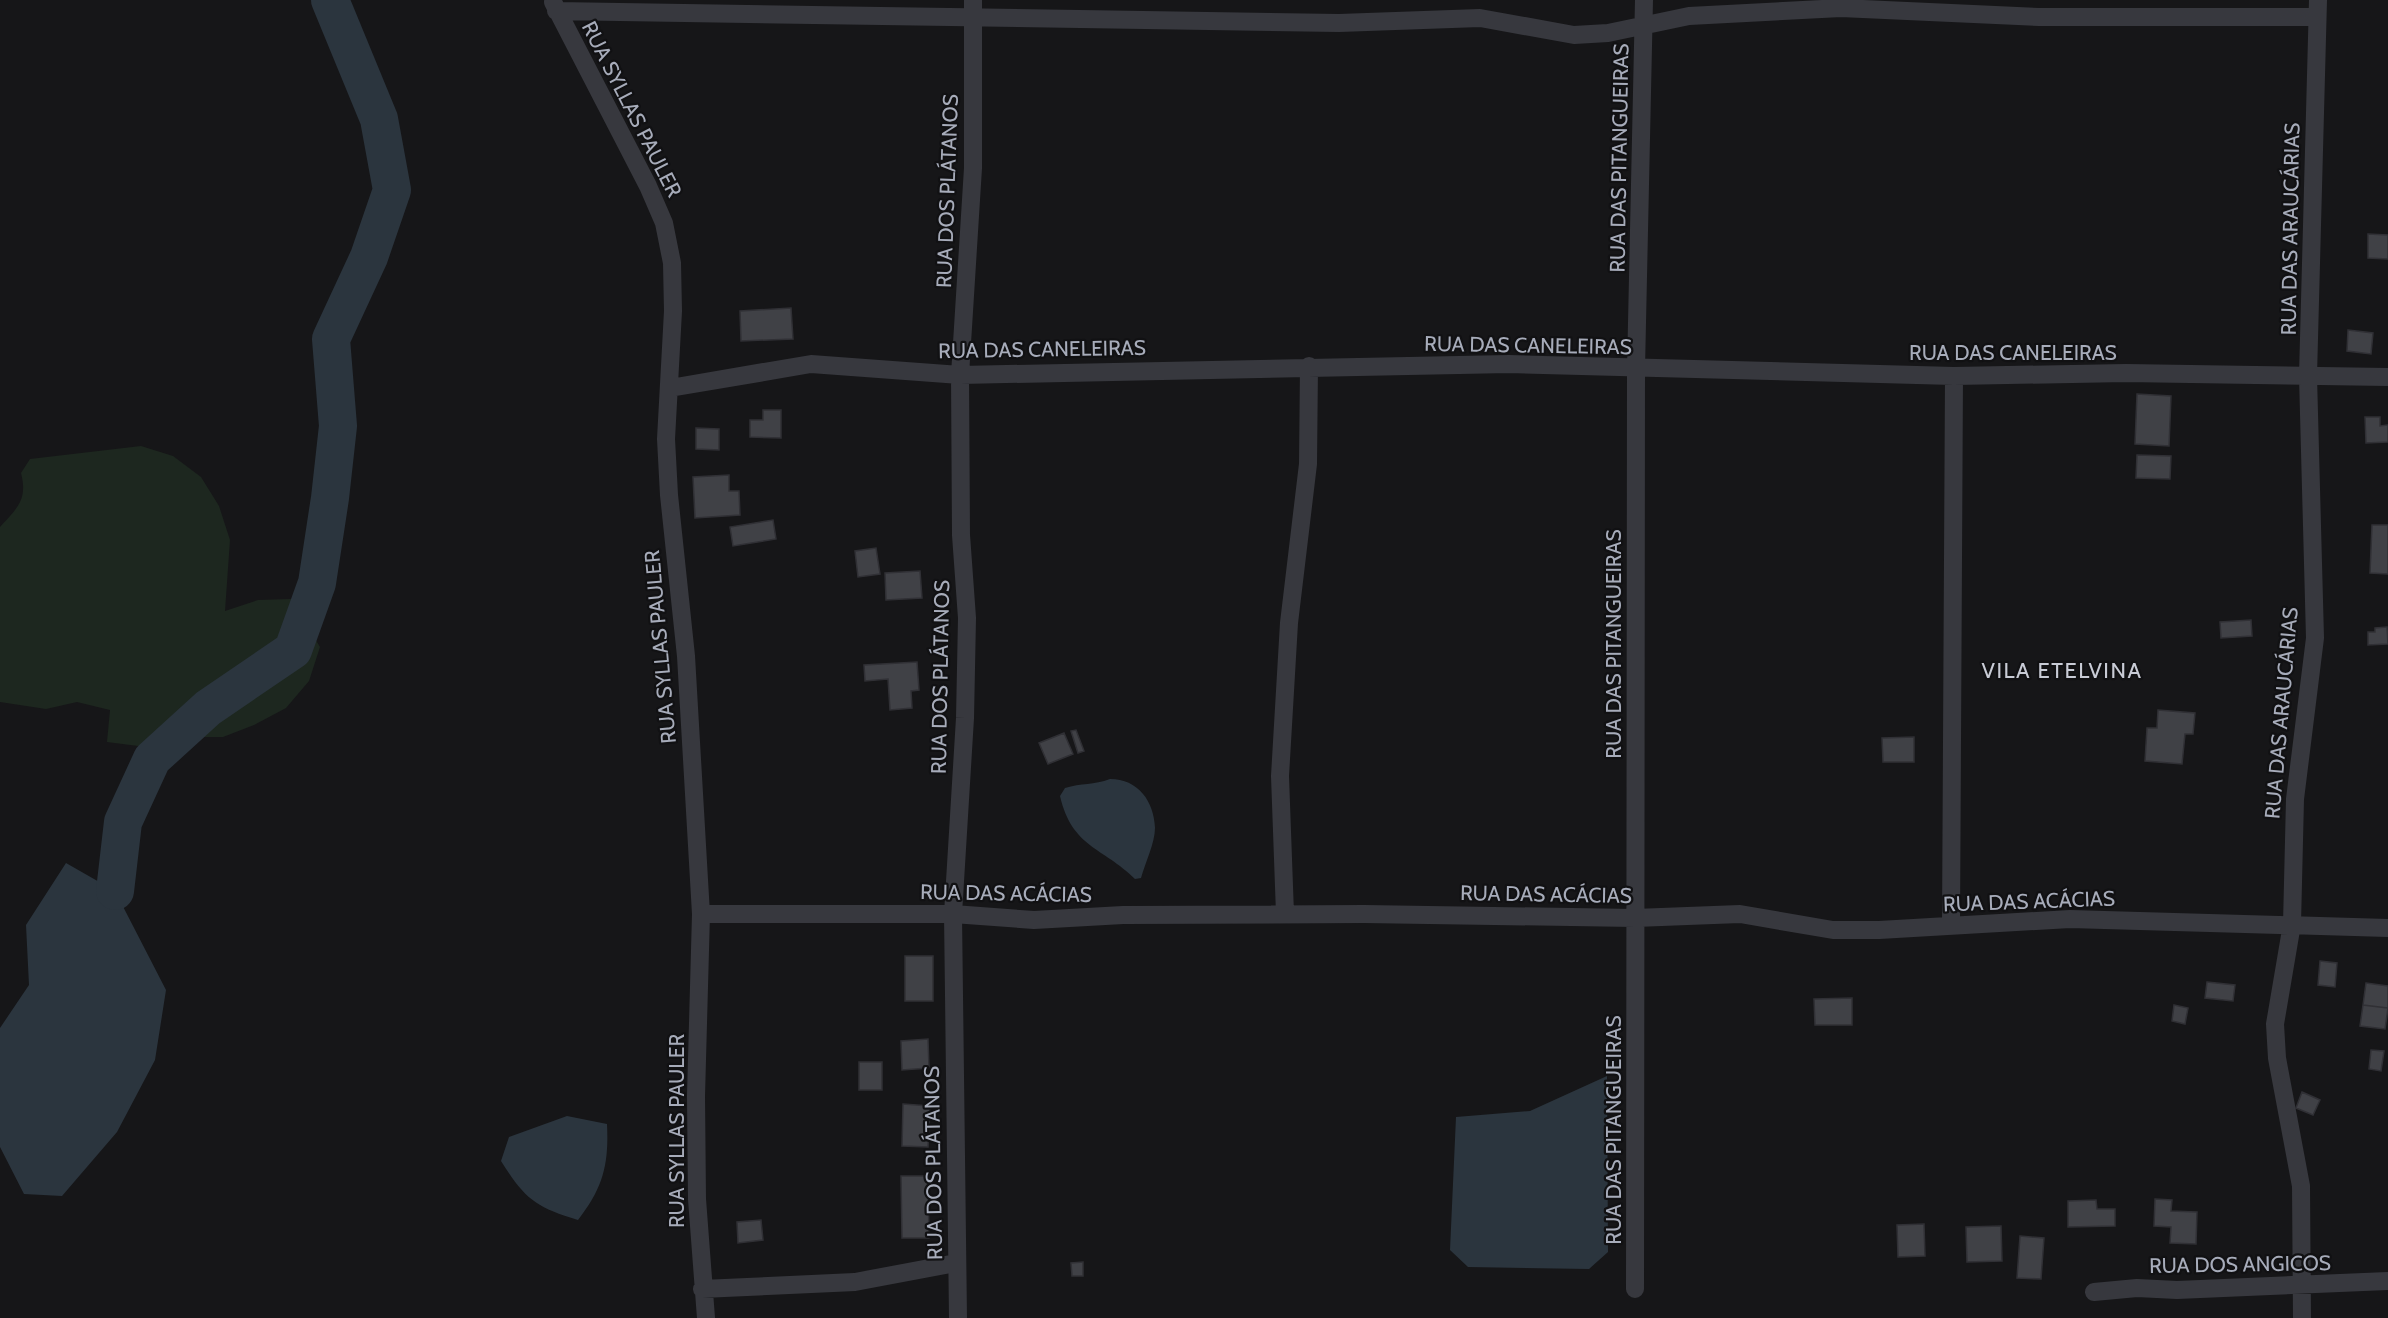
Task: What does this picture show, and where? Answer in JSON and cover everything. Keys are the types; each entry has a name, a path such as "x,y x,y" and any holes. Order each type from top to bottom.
{"street":[{"name":"RUA DAS PITANGUEIRAS","path":"1635,1289 1636,369 1644,0"},
{"path":"554,5 973,9 1339,23 1480,18 1574,35 1608,33 1689,16 1841,8 2039,17 2318,8"},
{"name":"RUA SYLLAS PAULER","path":"554,5 648,186 664,223 672,264 673,311 666,439 669,495 686,656 701,914 696,1096 697,1199 702,1289 706,1318"},
{"name":"RUA DAS ARAUCÁRIAS","path":"2302,1318 2301,1186 2277,1058 2275,1024 2292,924 2295,799 2314,638 2308,376 2318,8"},
{"name":"RUA DOS PLÁTANOS","path":"958,1318 953,914 965,718 967,618 961,535 960,375 973,168 973,9"},
{"name":"RUA DAS CANELEIRAS","path":"670,388 811,364 960,375 1309,366 1509,364 1954,376 2126,373 2388,376"},
{"path":"1285,914 1280,776 1289,623 1308,464 1309,366"},
{"path":"1951,925 1954,376"},
{"name":"RUA DAS ACÁCIAS","path":"701,914 953,914 1034,920 1123,915 1285,914 1635,918 1740,914 1833,930 1879,930 2070,920 2388,928"},
{"path":"702,1289 855,1282 956,1263"},
{"name":"RUA DOS ANGICOS","path":"2094,1292 2137,1288 2177,1290 2388,1281"}],"shaded area":[{"path":"141,446 173,456 201,477 219,506 230,540 225,611 258,600 291,599 320,647 309,681 286,708 254,725 223,737 187,737 154,748 107,742 110,710 77,702 46,709 0,702 0,527 20,503 23,490 21,473 30,459"},
{"path":"1110,779 1129,783 1143,793 1154,818 1155,834 1141,878 1135,879 1090,845 1072,826 1065,813 1060,796 1065,788"},
{"path":"66,863 115,891 166,990 155,1060 117,1132 62,1196 24,1194 0,1147 0,1028 29,985 26,925"},
{"path":"1607,1076 1608,1252 1589,1269 1468,1267 1450,1250 1456,1117 1530,1111"},
{"path":"567,1116 607,1124 607,1152 603,1175 587,1208 578,1220 551,1211 532,1200 501,1161 509,1137"}],"building":[{"path":"2368,234 2388,235 2388,259 2368,258"},
{"path":"791,308 793,339 741,341 740,311"},
{"path":"2348,330 2373,333 2371,354 2347,351"},
{"path":"2137,394 2171,396 2169,446 2135,444"},
{"path":"763,410 781,410 781,438 750,437 750,420 763,420"},
{"path":"2365,417 2380,417 2380,426 2388,425 2388,442 2366,443"},
{"path":"696,428 719,429 719,450 696,449"},
{"path":"2137,455 2171,456 2170,479 2136,478"},
{"path":"729,475 729,491 739,491 740,515 695,518 693,477"},
{"path":"773,520 776,539 733,546 730,527"},
{"path":"2372,525 2388,525 2388,574 2370,573"},
{"path":"876,548 880,574 858,577 855,551"},
{"path":"920,571 922,598 886,600 885,573"},
{"path":"2251,620 2252,636 2221,638 2220,622"},
{"path":"2387,627 2388,644 2368,645 2368,632 2375,632 2375,628"},
{"path":"917,662 919,690 911,691 912,708 890,710 888,679 865,681 864,665"},
{"path":"2158,710 2195,713 2193,734 2185,734 2182,764 2145,761 2147,728 2157,728"},
{"path":"1076,730 1084,751 1078,753 1071,731"},
{"path":"1064,733 1073,754 1048,764 1039,743"},
{"path":"1914,737 1914,762 1883,762 1882,738"},
{"path":"905,956 933,956 933,1001 905,1001"},
{"path":"2320,961 2337,963 2335,987 2318,985"},
{"path":"2207,982 2235,985 2233,1001 2205,998"},
{"path":"2366,983 2388,986 2388,1008 2363,1005"},
{"path":"1852,998 1852,1025 1815,1025 1814,999"},
{"path":"2174,1005 2188,1008 2185,1024 2172,1021"},
{"path":"2363,1005 2388,1008 2385,1029 2360,1026"},
{"path":"928,1039 929,1068 902,1070 901,1041"},
{"path":"2371,1050 2384,1051 2381,1071 2369,1069"},
{"path":"859,1062 882,1062 882,1090 859,1090"},
{"path":"2302,1092 2320,1100 2313,1115 2296,1108"},
{"path":"903,1104 930,1106 928,1147 902,1146"},
{"path":"901,1176 928,1176 929,1238 902,1238"},
{"path":"2155,1199 2172,1200 2171,1211 2197,1212 2196,1244 2170,1243 2171,1227 2154,1226"},
{"path":"2096,1200 2097,1209 2115,1209 2115,1226 2068,1227 2068,1201"},
{"path":"761,1220 763,1240 738,1243 737,1222"},
{"path":"1924,1224 1925,1256 1898,1257 1897,1225"},
{"path":"2001,1226 2002,1261 1967,1262 1966,1227"},
{"path":"2020,1236 2044,1238 2041,1279 2017,1278"},
{"path":"1083,1262 1083,1276 1072,1276 1071,1263"}],"waterway":[{"path":"115,891 123,822 152,759 208,708 293,650 317,583 338,426 331,339 369,257 392,190 379,119 330,0"}],"district":[{"name":"VILA ETELVINA","path":"2062,670"}]}
